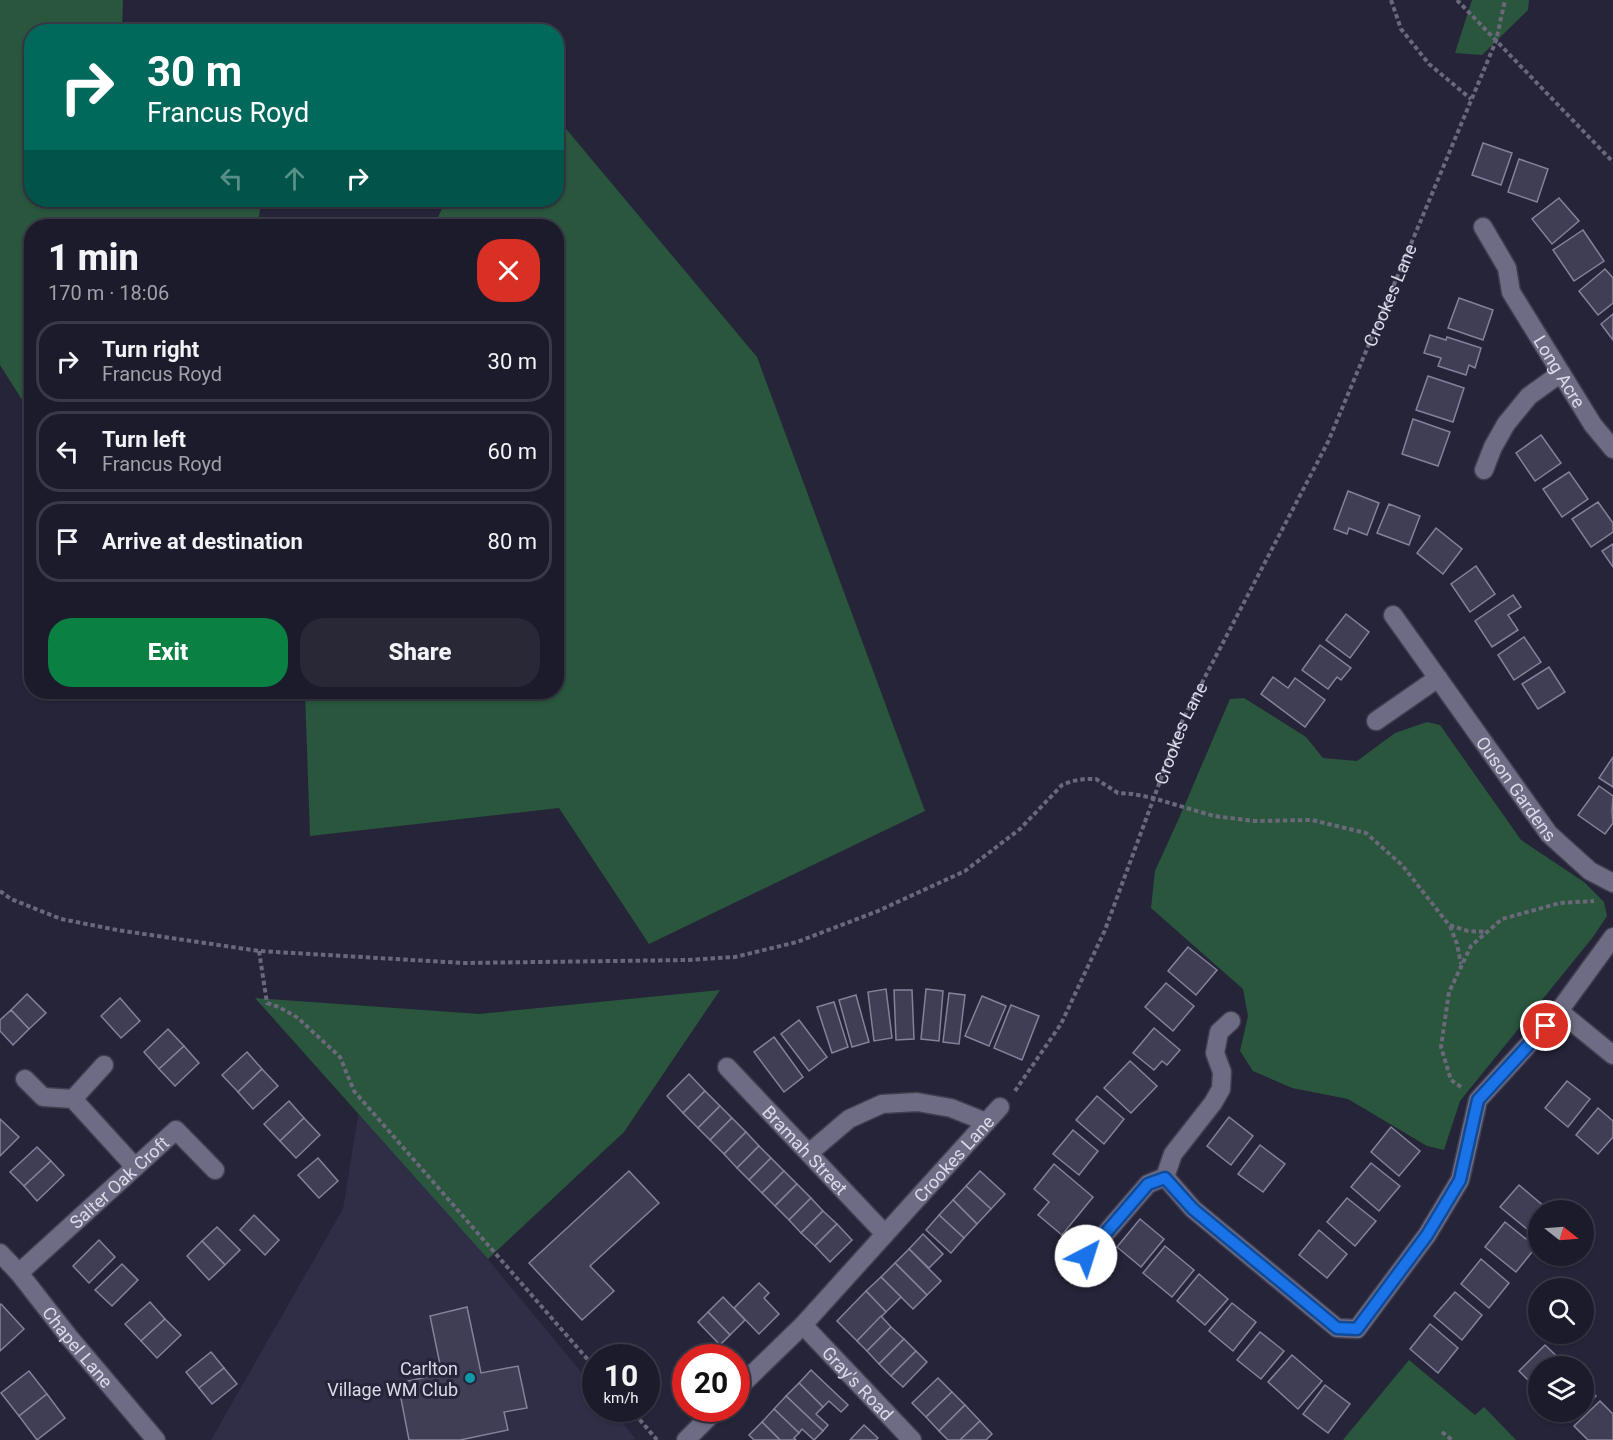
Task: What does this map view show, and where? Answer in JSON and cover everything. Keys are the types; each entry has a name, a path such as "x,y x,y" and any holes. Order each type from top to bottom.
{"street":[{"name":"Long Acre","path":"1483,227 1507,268 1511,292 1593,425 1613,449"},
{"path":"1484,470 1493,447 1506,424 1529,396 1561,373"},
{"name":"Ouson Gardens","path":"1393,615 1549,834 1590,871 1613,883"},
{"path":"1376,721 1438,678"},
{"path":"1165,1178 1193,1209 1337,1328 1357,1329 1427,1235 1460,1180 1478,1100 1559,1011 1613,937"},
{"path":"1559,1011 1613,1055"},
{"path":"1165,1178 1173,1154 1214,1103 1221,1089 1222,1072 1215,1053 1219,1032 1231,1021"},
{"path":"73,1099 104,1065"},
{"name":"Bramah Street","path":"727,1067 885,1234"},
{"path":"25,1079 43,1097 73,1099 135,1167"},
{"path":"809,1153 849,1119 882,1104 917,1102 951,1108 986,1122"},
{"name":"Crookes Lane","path":"750,1376 803,1325 1000,1107"},
{"name":"Salter Oak Croft","path":"19,1273 176,1130 215,1170"},
{"path":"1086,1256 1148,1184 1165,1178"},
{"name":"Chapel Lane","path":"0,1252 156,1440"},
{"name":"Gray's Road","path":"803,1325 912,1440"},
{"path":"686,1440 704,1422"}],"path":[{"path":"1392,0 1401,29 1429,64 1471,99"},
{"path":"1457,0 1613,162"},
{"name":"Crookes Lane","path":"1000,1107 1015,1091 1061,1024 1105,930 1183,719 1328,442 1496,41 1505,0"},
{"path":"0,891 11,899 60,919 117,930 259,951 464,963 689,960 735,957 807,938 878,911 965,871 1020,829 1062,785 1085,778 1096,779 1118,793 1153,798 1214,816 1254,821 1312,820 1366,833 1402,865 1449,925 1457,944 1461,966"},
{"path":"1478,1100 1451,1080 1441,1047 1449,992 1471,946 1502,918 1560,903 1602,900"},
{"path":"1449,925 1468,931 1486,932"},
{"path":"259,951 267,1003 298,1018 340,1057 354,1091 582,1353"},
{"path":"642,1422 657,1440"},
{"path":"1442,1432 1452,1440"}],"shaded area":[{"path":"360,1104 582,1373 582,1422 622,1422 636,1439 211,1440 343,1209"}],"green space":[{"path":"0,0 123,0 122,24 24,24 24,207 260,207 259,219 24,219 24,403 0,365"},
{"path":"1472,0 1529,0 1528,10 1482,55 1455,53"},
{"path":"564,126 757,357 925,811 649,944 559,808 310,836 305,699 564,699 564,219 437,219 443,207 564,207"},
{"path":"1244,698 1306,737 1323,758 1357,761 1395,733 1427,722 1440,725 1521,840 1584,882 1604,902 1607,916 1593,937 1460,1101 1444,1150 1427,1146 1348,1099 1292,1088 1253,1071 1240,1051 1248,1016 1243,989 1151,908 1155,871 1230,699"},
{"path":"720,990 624,1132 488,1259 255,998 479,1014"},
{"path":"1409,1360 1475,1415 1484,1407 1516,1440 1343,1440"}],"building":[{"path":"1483,143 1512,153 1501,185 1472,175"},
{"path":"1519,159 1548,169 1537,202 1508,192"},
{"path":"1559,198 1579,221 1552,244 1532,219"},
{"path":"1583,230 1604,261 1574,281 1553,250"},
{"path":"1605,269 1613,278 1613,303 1598,315 1579,291"},
{"path":"1459,298 1493,310 1483,340 1448,328"},
{"path":"1613,314 1613,340 1601,324"},
{"path":"1430,335 1446,340 1447,337 1481,348 1475,368 1469,365 1466,375 1438,366 1441,358 1424,353"},
{"path":"1428,376 1464,388 1453,422 1416,410"},
{"path":"1413,419 1450,432 1438,466 1402,454"},
{"path":"1541,435 1561,463 1535,481 1516,453"},
{"path":"1569,472 1588,499 1562,517 1543,489"},
{"path":"1348,491 1379,503 1367,535 1349,528 1347,534 1334,529"},
{"path":"1598,502 1613,523 1613,532 1591,547 1572,519"},
{"path":"1389,504 1420,516 1409,545 1377,533"},
{"path":"1436,528 1462,549 1443,574 1417,553"},
{"path":"1613,544 1613,567 1602,551"},
{"path":"1476,566 1495,594 1470,612 1451,584"},
{"path":"1513,595 1521,607 1508,615 1518,630 1492,647 1475,621"},
{"path":"1346,614 1369,632 1350,658 1326,640"},
{"path":"1524,637 1541,662 1514,680 1498,655"},
{"path":"1320,645 1351,668 1341,680 1337,677 1328,689 1302,670"},
{"path":"1549,667 1565,692 1538,709 1522,684"},
{"path":"1273,677 1288,688 1295,678 1325,700 1305,727 1261,694"},
{"path":"1613,757 1613,787 1599,778"},
{"path":"1599,786 1613,796 1613,823 1605,834 1578,815"},
{"path":"1188,947 1217,970 1196,995 1168,971"},
{"path":"1166,983 1194,1006 1173,1031 1145,1007"},
{"path":"886,989 892,1038 874,1041 868,992"},
{"path":"926,989 943,991 939,1041 921,1039"},
{"path":"894,990 912,990 914,1039 896,1040"},
{"path":"949,993 965,995 959,1044 943,1042"},
{"path":"27,994 46,1013 29,1029 11,1010"},
{"path":"856,995 869,1042 852,1047 839,1000"},
{"path":"982,996 1006,1006 989,1046 965,1036"},
{"path":"120,998 140,1021 121,1038 101,1016"},
{"path":"834,1002 848,1047 832,1053 817,1007"},
{"path":"1011,1005 1039,1016 1022,1060 994,1048"},
{"path":"11,1010 29,1029 13,1045 0,1031 0,1020"},
{"path":"799,1020 827,1057 809,1071 781,1034"},
{"path":"1154,1028 1180,1050 1167,1065 1162,1061 1154,1070 1133,1053"},
{"path":"168,1029 184,1046 159,1069 144,1052"},
{"path":"774,1037 803,1077 784,1092 754,1052"},
{"path":"184,1046 199,1063 175,1086 159,1069"},
{"path":"247,1052 262,1069 238,1092 222,1075"},
{"path":"1130,1061 1157,1086 1131,1113 1104,1088"},
{"path":"262,1069 278,1086 253,1109 238,1092"},
{"path":"689,1074 705,1091 683,1113 667,1096"},
{"path":"1567,1081 1590,1099 1568,1127 1545,1108"},
{"path":"705,1091 720,1106 698,1128 683,1113"},
{"path":"1097,1096 1124,1119 1104,1144 1076,1120"},
{"path":"289,1101 304,1118 280,1141 264,1124"},
{"path":"720,1106 732,1118 710,1140 698,1128"},
{"path":"1598,1108 1613,1121 1613,1137 1598,1154 1576,1135"},
{"path":"1229,1117 1253,1136 1231,1165 1207,1146"},
{"path":"304,1118 320,1135 296,1158 280,1141"},
{"path":"732,1118 746,1132 724,1154 710,1140"},
{"path":"0,1119 19,1137 0,1156"},
{"path":"1391,1127 1420,1151 1399,1176 1371,1152"},
{"path":"1073,1130 1098,1151 1079,1175 1053,1154"},
{"path":"746,1132 759,1146 737,1168 724,1154"},
{"path":"1260,1145 1285,1164 1263,1192 1238,1174"},
{"path":"759,1146 771,1158 749,1180 737,1168"},
{"path":"37,1147 51,1161 24,1186 10,1172"},
{"path":"318,1158 338,1181 319,1198 298,1175"},
{"path":"771,1158 784,1171 762,1193 749,1180"},
{"path":"51,1161 64,1175 37,1201 24,1186"},
{"path":"1371,1163 1400,1186 1379,1211 1351,1187"},
{"path":"1054,1164 1093,1197 1062,1235 1038,1215 1049,1202 1034,1189"},
{"path":"629,1171 659,1203 590,1266 614,1291 582,1320 529,1263"},
{"path":"784,1171 797,1184 775,1206 762,1193"},
{"path":"980,1171 1005,1194 991,1209 966,1186"},
{"path":"797,1184 811,1198 789,1220 775,1206"},
{"path":"1519,1185 1537,1200 1528,1200 1527,1229 1500,1207"},
{"path":"966,1186 991,1209 977,1224 953,1200"},
{"path":"811,1198 823,1211 801,1233 789,1220"},
{"path":"1347,1198 1376,1221 1355,1246 1327,1222"},
{"path":"953,1200 977,1224 964,1238 939,1215"},
{"path":"823,1211 837,1224 815,1246 801,1233"},
{"path":"254,1215 279,1240 265,1255 240,1230"},
{"path":"939,1215 964,1238 951,1253 926,1230"},
{"path":"1140,1219 1164,1239 1141,1267 1117,1247"},
{"path":"1505,1222 1528,1241 1528,1257 1516,1272 1485,1247"},
{"path":"837,1224 852,1240 830,1262 815,1246"},
{"path":"217,1227 240,1250 225,1265 202,1241"},
{"path":"1319,1230 1347,1254 1327,1278 1299,1255"},
{"path":"923,1234 943,1254 929,1268 909,1249"},
{"path":"99,1240 115,1257 89,1283 73,1266"},
{"path":"202,1241 225,1265 209,1280 187,1256"},
{"path":"1165,1246 1194,1270 1172,1297 1143,1273"},
{"path":"909,1249 941,1281 927,1295 895,1263"},
{"path":"1481,1259 1509,1283 1489,1308 1461,1284"},
{"path":"895,1263 927,1295 913,1309 881,1277"},
{"path":"122,1264 138,1280 112,1306 95,1290"},
{"path":"1199,1274 1228,1299 1205,1325 1177,1301"},
{"path":"881,1277 901,1297 886,1312 866,1291"},
{"path":"759,1283 769,1293 764,1298 779,1314 759,1334 734,1308"},
{"path":"866,1291 886,1312 857,1341 837,1321"},
{"path":"1455,1292 1482,1315 1462,1340 1434,1316"},
{"path":"723,1297 745,1320 730,1335 708,1312"},
{"path":"150,1302 165,1319 141,1341 125,1324"},
{"path":"1232,1303 1256,1322 1233,1351 1209,1331"},
{"path":"0,1305 24,1329 0,1351"},
{"name":"Carlton Village WM Club","path":"467,1307 481,1373 518,1366 527,1408 504,1412 508,1430 460,1440 409,1440 398,1383 442,1374 430,1316"},
{"path":"708,1312 730,1335 719,1344 698,1322"},
{"path":"881,1316 891,1327 867,1351 857,1341"},
{"path":"165,1319 181,1335 157,1358 141,1341"},
{"path":"1430,1324 1458,1348 1438,1373 1410,1349"},
{"path":"891,1327 904,1339 879,1364 867,1351"},
{"path":"1260,1332 1284,1351 1261,1379 1237,1360"},
{"path":"904,1339 916,1351 891,1376 879,1364"},
{"path":"1545,1345 1557,1356 1534,1356"},
{"path":"916,1351 927,1362 903,1387 891,1376"},
{"path":"211,1352 224,1368 199,1388 186,1372"},
{"path":"1292,1355 1322,1381 1298,1409 1268,1382"},
{"path":"1528,1362 1528,1380 1519,1371"},
{"path":"224,1368 237,1384 212,1404 199,1388"},
{"path":"811,1370 848,1405 841,1412 829,1401 823,1407 799,1383"},
{"path":"29,1371 47,1394 19,1416 1,1393"},
{"path":"938,1378 952,1392 926,1417 912,1403"},
{"path":"799,1383 823,1407 816,1414 828,1425 823,1431 786,1396"},
{"path":"1325,1385 1350,1404 1328,1433 1303,1414"},
{"path":"952,1392 965,1405 939,1431 926,1417"},
{"path":"47,1394 65,1418 37,1440 19,1416"},
{"path":"786,1396 823,1431 814,1440 802,1429 799,1433 774,1409"},
{"path":"1600,1401 1613,1414 1613,1440 1588,1440 1574,1426 1578,1422 1594,1422 1594,1407"},
{"path":"965,1405 980,1421 960,1440 948,1440 939,1431"},
{"path":"774,1409 799,1433 794,1438 796,1440 780,1440 762,1422"},
{"path":"980,1421 992,1434 986,1440 960,1440"},
{"path":"762,1422 780,1440 754,1440 749,1435"},
{"path":"864,1425 878,1438 876,1440 850,1440"}],"place":[{"name":"Carlton Village WM Club","path":"470,1378"}],"route":[{"path":"1086,1256 1148,1184 1165,1178 1193,1209 1337,1328 1357,1329 1427,1235 1460,1180 1478,1100 1546,1026"}]}
